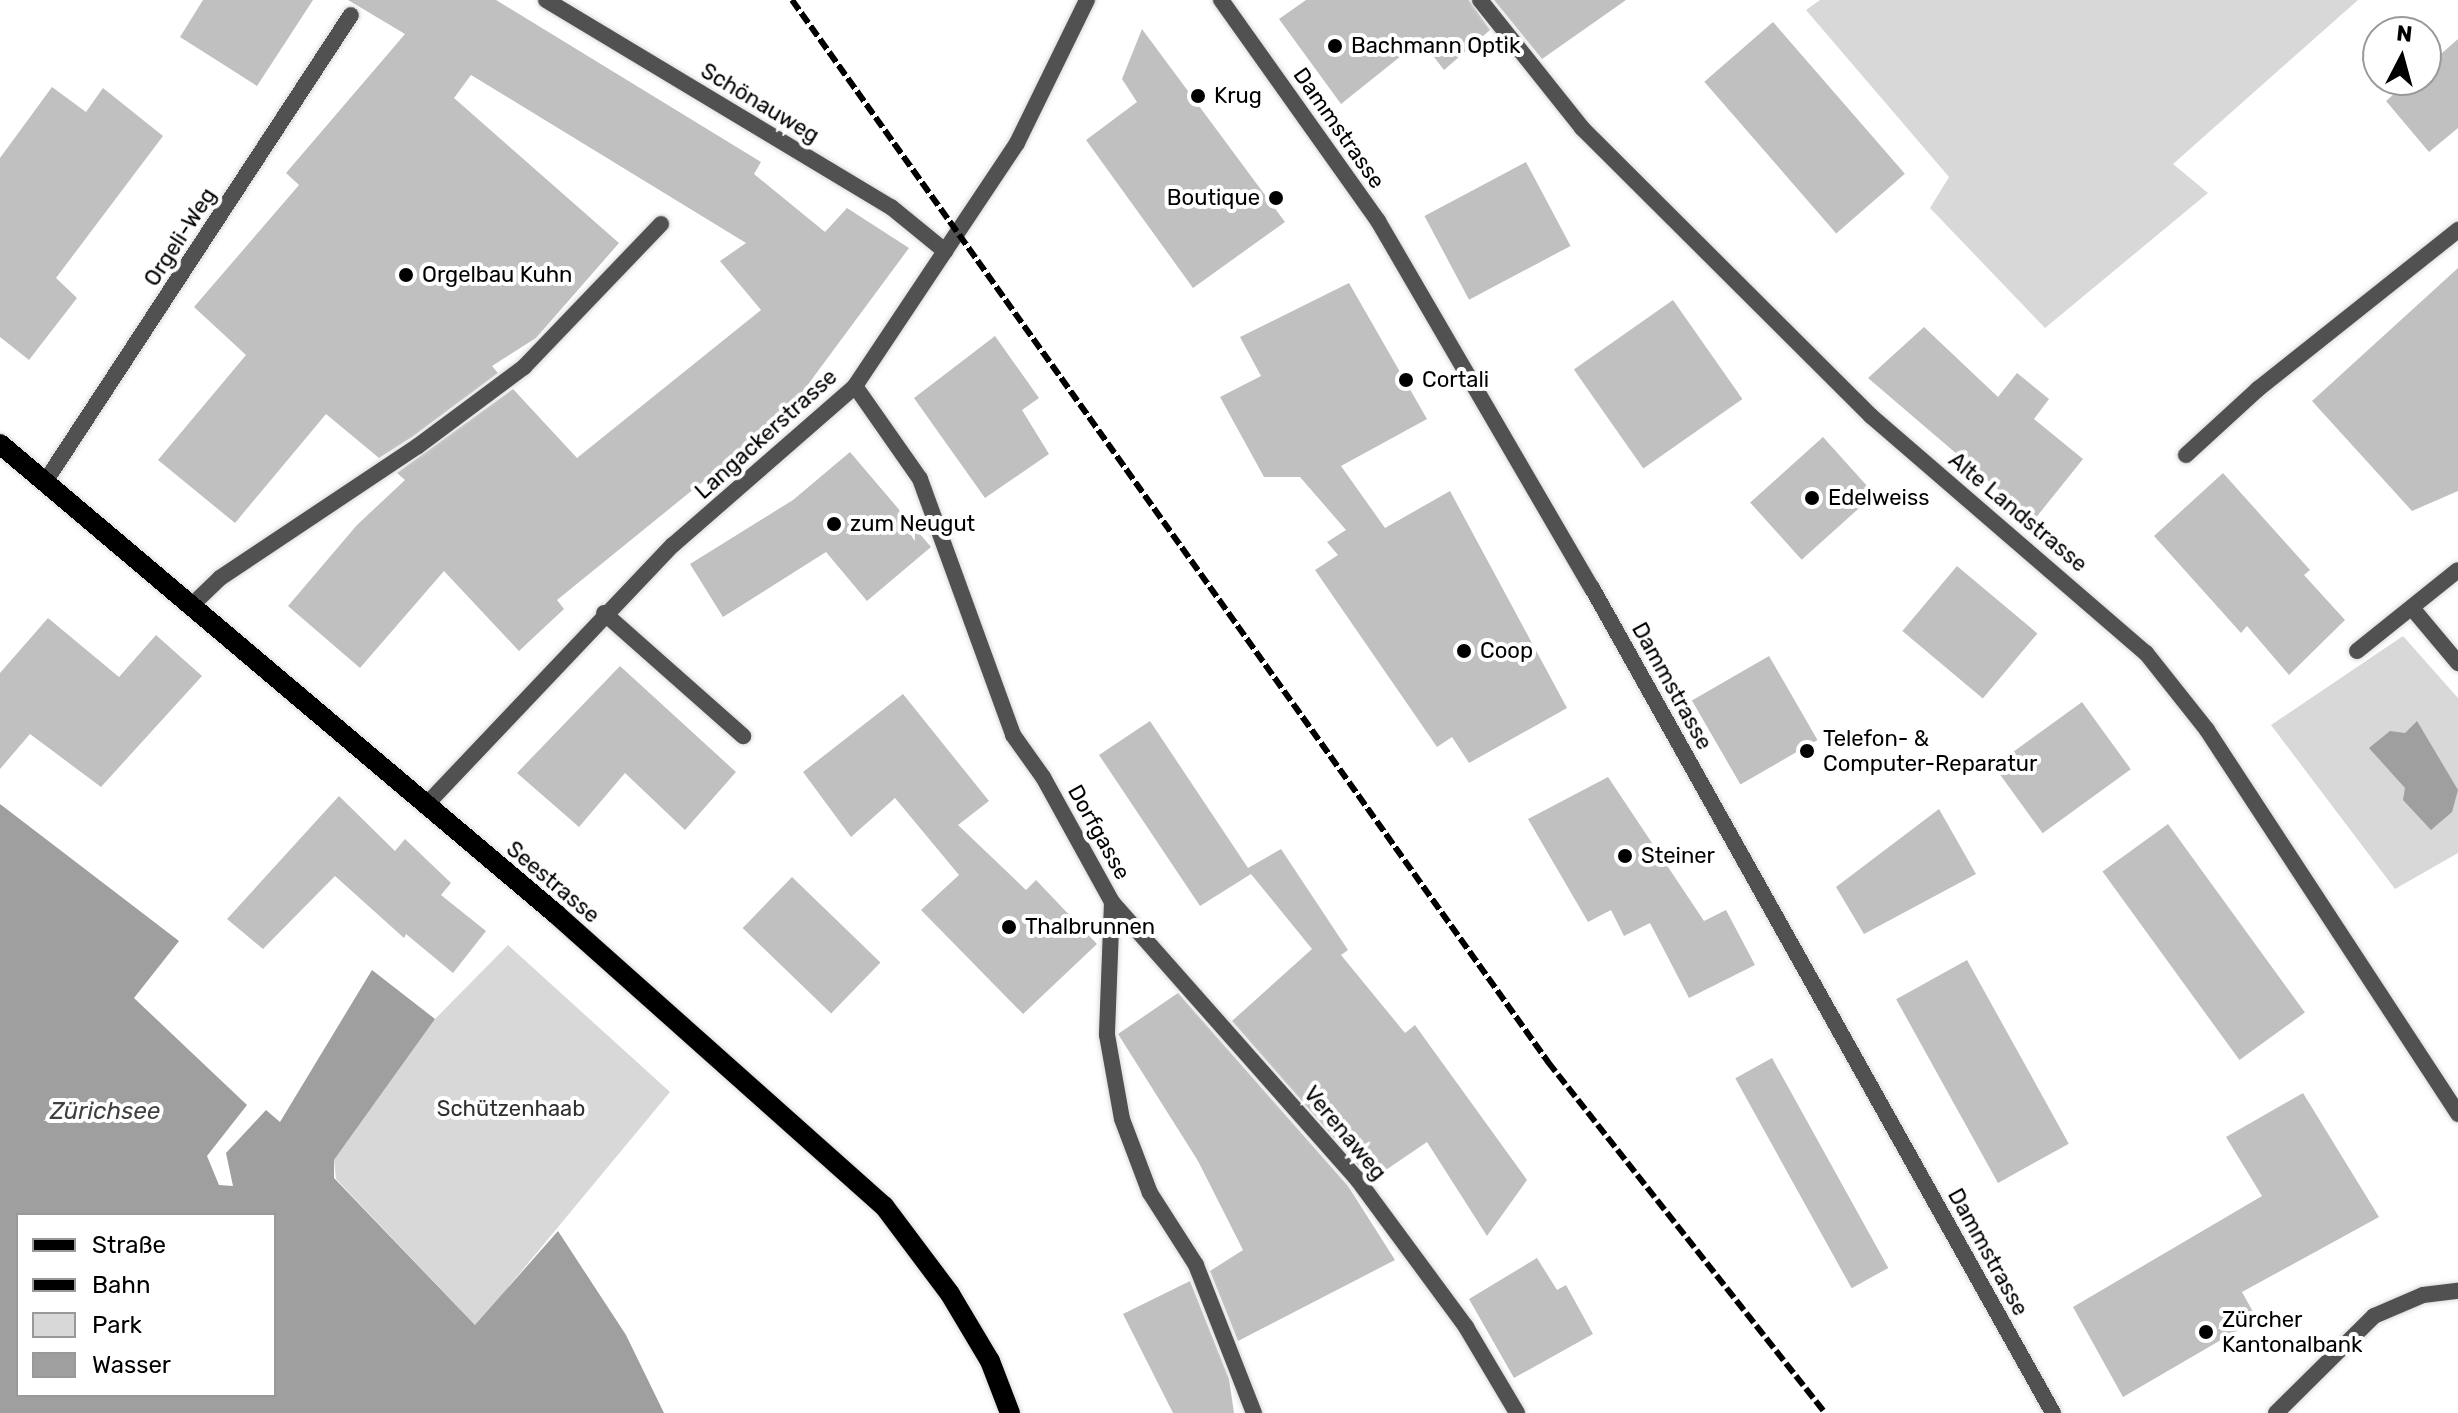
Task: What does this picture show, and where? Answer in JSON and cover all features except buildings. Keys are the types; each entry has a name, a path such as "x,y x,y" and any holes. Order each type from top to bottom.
{"main road":[{"name":"Seestrasse","path":"0,444 425,806 884,1206 950,1294 990,1361 1010,1413"}],"street":[{"name":"Schönauweg","path":"546,0 891,207 945,251"},
{"name":"Langackerstrasse","path":"425,806 604,613 673,545 855,386 1017,143 1087,0"},
{"name":"Dammstrasse","path":"1221,0 1378,221 1592,588 2053,1413"},
{"name":"Alte Landstrasse","path":"1480,0 1601,147 1871,416 2146,653 2207,730 2458,1114"},
{"name":"Orgeli-Weg","path":"45,482 351,15"},
{"path":"191,606 220,578 418,446 524,367 661,224"},
{"path":"2186,455 2258,389 2458,230"},
{"name":"Dorfgasse","path":"855,386 920,479 1013,735 1043,777 1112,902 1107,1035 1122,1119 1150,1193 1196,1265 1254,1413"},
{"path":"2357,651 2458,570"},
{"path":"2412,608 2458,663"},
{"path":"604,613 743,736"},
{"name":"Verenaweg","path":"1112,902 1357,1179 1466,1327 1517,1413"},
{"path":"2276,1413 2374,1316 2423,1295 2458,1291"}],"green space":[{"path":"1820,0 2358,0 2173,164 2208,193 2045,328 1930,208 1949,177 1806,10"},
{"path":"2403,636 2458,698 2458,853 2395,889 2271,725"},
{"name":"Schützenhaab","path":"508,945 670,1092 476,1326 336,1179 334,1160 435,1019"}],"water":[{"path":"2417,721 2458,790 2452,812 2431,830 2403,800 2405,788 2369,748 2390,731 2405,733"},
{"name":"Zürichsee","path":"0,804 179,941 134,998 247,1105 207,1156 219,1185 233,1186 226,1153 266,1110 280,1122 372,970 435,1019 334,1160 334,1178 475,1325 558,1231 626,1335 664,1413 0,1413"}],"railway":[{"path":"792,0 1548,1062 1825,1413"}],"place":[{"name":"Bachmann Optik","path":"1335,46"},
{"name":"Krug","path":"1198,96"},
{"name":"Boutique","path":"1276,198"},
{"name":"Orgelbau Kuhn","path":"406,275"},
{"name":"Cortali","path":"1406,380"},
{"name":"Edelweiss","path":"1812,498"},
{"name":"zum Neugut","path":"834,524"},
{"name":"Coop","path":"1464,651"},
{"name":"Telefon- & Computer-Reparatur","path":"1807,751"},
{"name":"Steiner","path":"1625,856"},
{"name":"Thalbrunnen","path":"1009,927"},
{"name":"Zürcher Kantonalbank","path":"2206,1332"}]}
